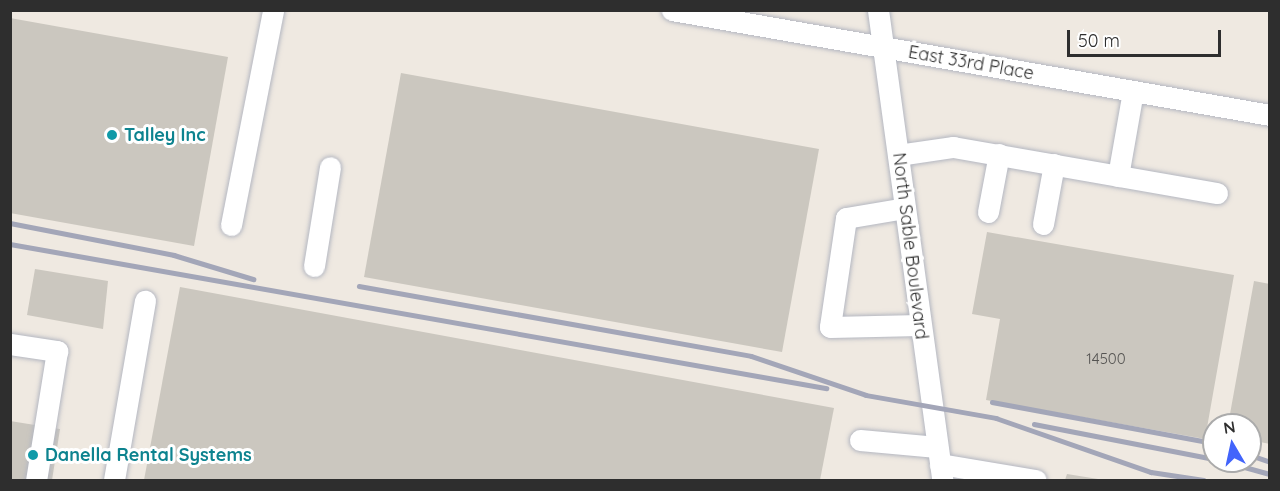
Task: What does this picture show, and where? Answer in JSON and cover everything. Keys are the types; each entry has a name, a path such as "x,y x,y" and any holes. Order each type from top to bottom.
{"street":[{"path":"231,225 273,10"},
{"name":"East 33rd Place","path":"672,10 1269,115"},
{"name":"North Sable Boulevard","path":"878,10 940,464"},
{"path":"1118,176 1133,91"},
{"path":"898,155 953,147 1217,193"},
{"path":"988,212 999,154"},
{"path":"1043,224 1054,164"},
{"path":"314,266 330,168"},
{"path":"905,208 846,218 830,327 920,325"},
{"path":"114,480 145,301"},
{"path":"10,344 57,351 36,480"},
{"path":"860,440 940,464 1036,480"}],"building":[{"name":"Talley Inc","path":"10,18 228,57 194,246 10,213"},
{"path":"401,73 819,149 782,352 364,277"},
{"path":"987,232 1234,275 1210,413 1202,413 1202,438 986,400 1000,319 972,314"},
{"path":"35,269 108,281 103,329 27,315"},
{"path":"1254,281 1270,284 1270,444 1262,442 1262,413 1230,413"},
{"path":"180,287 834,408 820,480 144,480"},
{"name":"Danella Rental Systems","path":"10,421 60,429 52,480 10,480"},
{"path":"1067,474 1098,479 1098,480 1065,480"}],"railway":[{"path":"10,223 174,255 253,279"},
{"path":"10,244 826,388"},
{"path":"359,286 751,356 866,395 996,418 1151,472 1203,480"},
{"path":"992,402 1202,441"},
{"path":"1034,424 1202,457"},
{"path":"1262,459 1270,462"},
{"path":"1262,472 1270,474"}],"place":[{"name":"Talley Inc","path":"112,135"},
{"name":"Danella Rental Systems","path":"33,455"}]}
